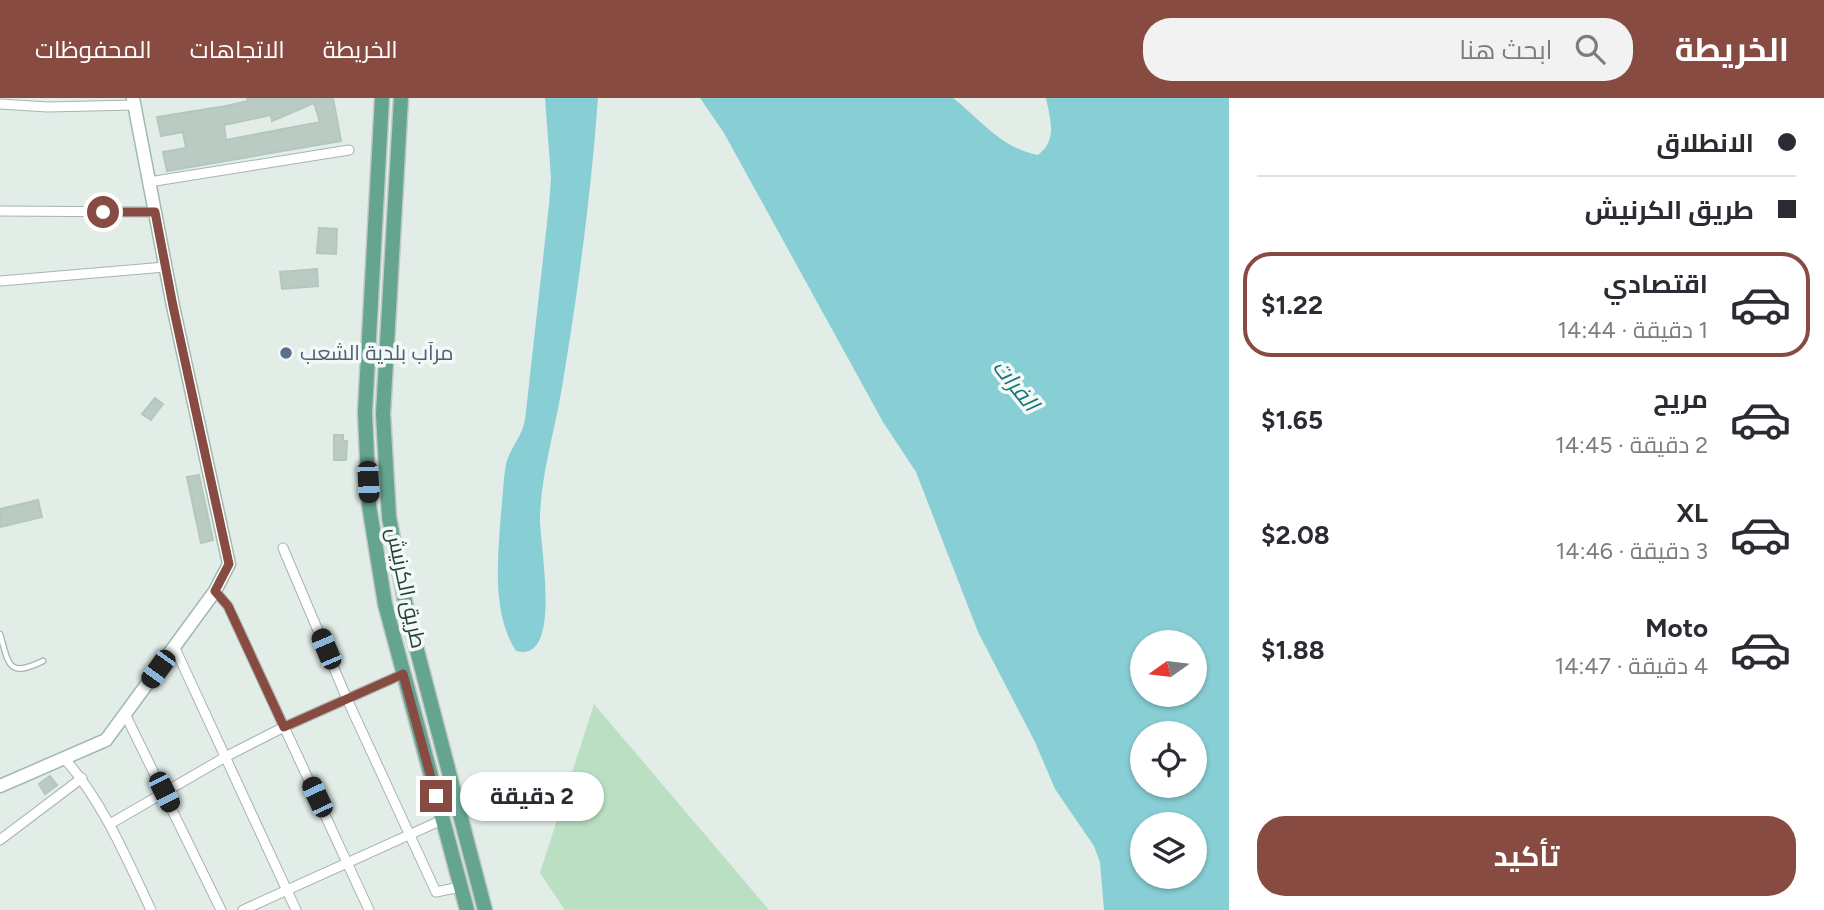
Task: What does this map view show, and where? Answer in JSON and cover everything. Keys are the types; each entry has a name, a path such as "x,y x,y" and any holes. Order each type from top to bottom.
{"main road":[{"name":"طريق الكرنيش","path":"382,98 365,412 369,505 385,604 467,910"},
{"name":"طريق الكرنيش","path":"401,98 383,414 389,517 407,612 485,910"}],"street":[{"path":"0,104 48,107 134,101 165,267 229,564 215,591 106,740 0,786"},
{"path":"149,182 349,150"},
{"path":"0,211 155,212"},
{"path":"0,281 165,267"},
{"path":"283,548 347,699 436,892 460,887"},
{"path":"215,591 228,606 369,910"},
{"path":"174,646 296,910"},
{"path":"110,824 227,756 284,727 403,674"},
{"path":"125,714 221,910"},
{"path":"64,758 82,778 110,824 151,910"},
{"path":"0,840 82,778"},
{"path":"243,910 442,820"}],"lane":[{"path":"0,634 9,663 16,669 27,669 43,662"}],"green space":[{"path":"594,704 769,910 565,910 540,873"}],"water":[{"path":"545,98 598,98 579,279 541,501 546,598 544,621 540,639 531,650 516,651 508,636 499,602 499,548 506,464 525,420 549,205 551,178"},
{"name":"الفرات","path":"700,98 953,98 1002,140 1025,152 1038,155 1048,143 1051,129 1046,98 1229,98 1229,910 1104,910 1100,862 1094,846 1055,789 1035,742 978,632 916,472 883,422 724,133"}],"building":[{"path":"247,98 333,98 341,141 167,171 163,152 186,148 183,132 161,136 157,117 248,101","holes":["314,103 320,122 226,140 224,125 271,115 272,121"]},
{"path":"319,228 337,229 336,254 317,253"},
{"path":"317,269 318,286 282,289 280,272"},
{"path":"155,398 163,404 151,420 142,414"},
{"path":"334,435 343,435 343,441 347,441 346,460 334,460"},
{"path":"199,475 213,540 201,543 187,477"},
{"path":"38,500 42,517 0,527 0,509"},
{"path":"50,776 57,785 45,794 39,784"}],"place":[{"name":"مرآب بلدية الشعب","path":"286,353"}],"route":[{"path":"103,212 155,212 229,564 215,591 228,606 284,727 403,674 436,796"}]}
